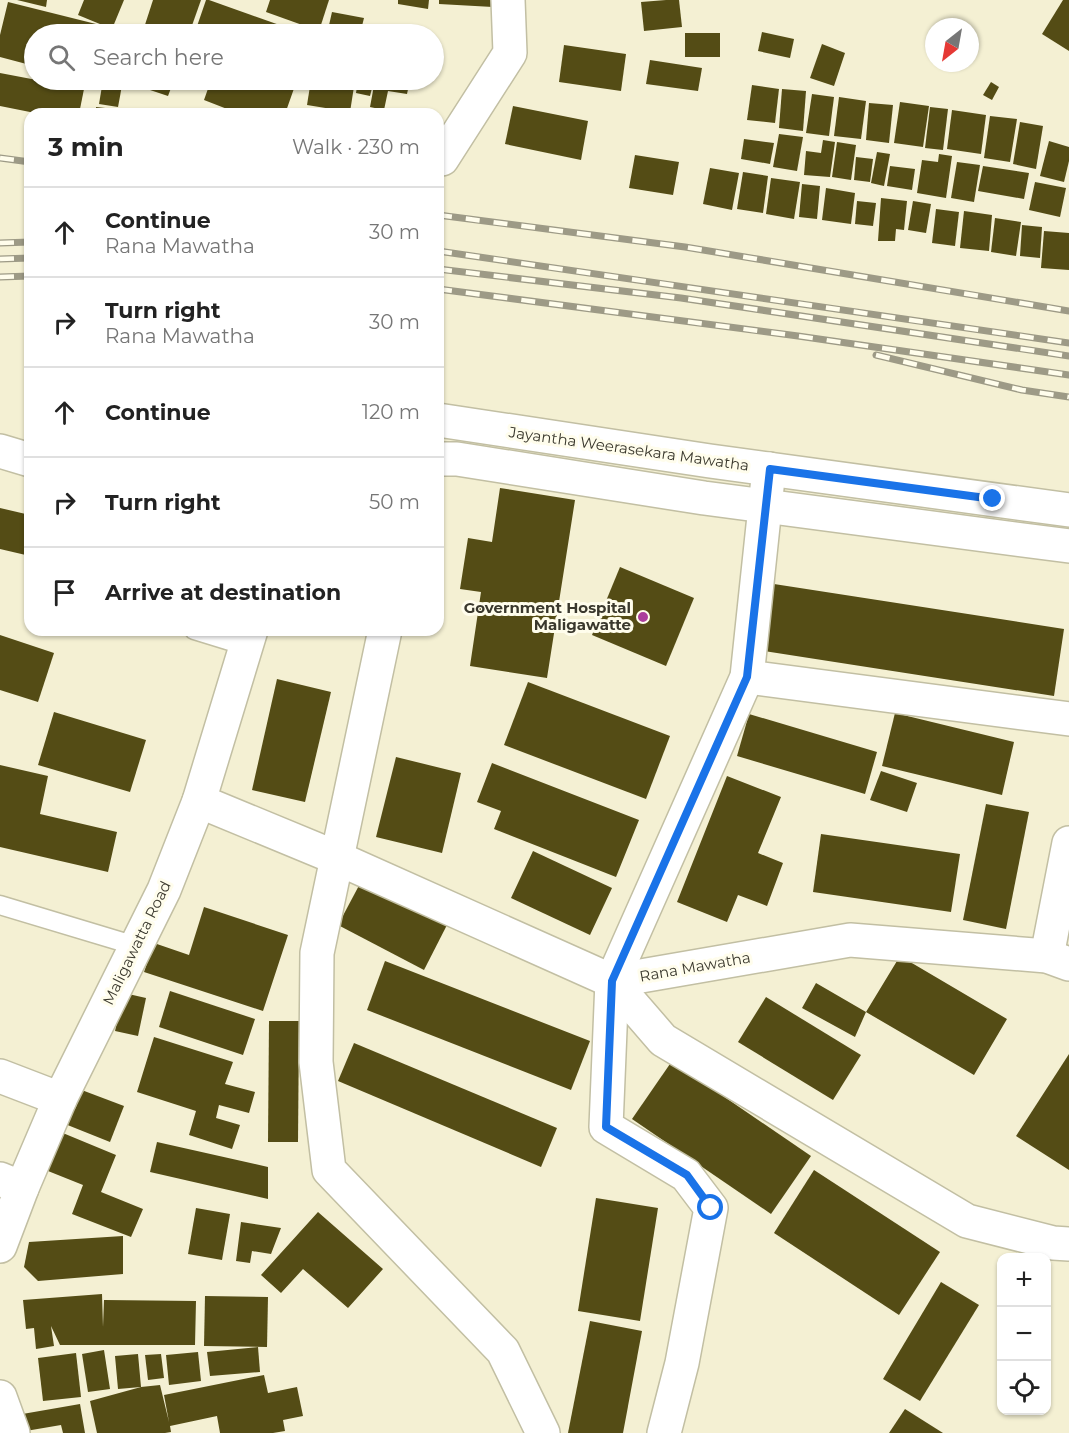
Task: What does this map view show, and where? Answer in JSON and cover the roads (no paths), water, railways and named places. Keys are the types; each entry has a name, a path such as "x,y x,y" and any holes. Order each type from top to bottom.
{"street":[{"path":"444,156 510,52 508,0"},
{"name":"Jayantha Weerasekara Mawatha","path":"444,421 1069,510"},
{"path":"603,483 608,445"},
{"path":"0,452 24,458"},
{"path":"444,459 457,459 765,506 1069,546"},
{"path":"664,1433 682,1363 711,1208 687,1175 606,1127 612,981 747,677 770,469"},
{"path":"384,636 317,953 316,1062 329,1170 503,1351 543,1433"},
{"name":"Maligawatta Road","path":"0,1246 11,1184 60,1099 164,890 199,801 249,638"},
{"path":"747,677 1069,719"},
{"path":"199,801 337,858 612,981 663,1040 967,1221 1053,1243 1069,1244"},
{"path":"1058,960 1069,843"},
{"name":"Rana Mawatha","path":"612,981 850,940 1058,960"},
{"path":"0,1076 60,1099"},
{"path":"0,1397 13,1433"}],"lane":[{"path":"0,905 136,946"}],"railway":[{"path":"0,158 24,161"},
{"path":"444,216 685,247 1069,311"},
{"path":"0,243 24,242"},
{"path":"444,252 1069,343"},
{"path":"0,259 24,258"},
{"path":"444,270 681,298 1069,356"},
{"path":"0,277 24,276"},
{"path":"444,290 798,336 1069,375"},
{"path":"876,355 1022,390 1069,397"}],"place":[{"name":"Government Hospital Maligawatte","path":"643,617"}]}
